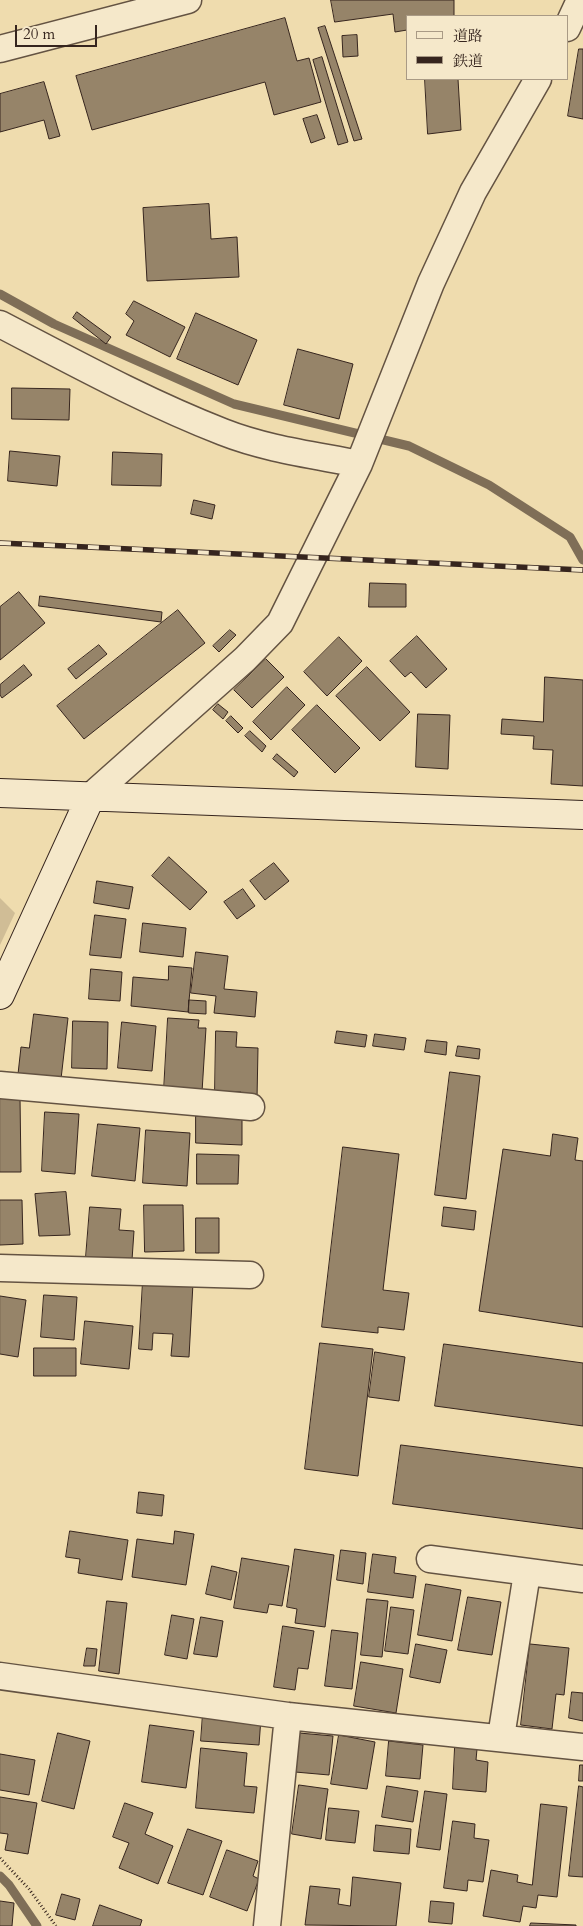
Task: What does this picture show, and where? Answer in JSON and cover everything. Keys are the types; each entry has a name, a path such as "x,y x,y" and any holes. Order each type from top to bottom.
{"street":[{"path":"0,50 188,0"},
{"path":"568,26 580,0"},
{"path":"0,995 91,796 245,659 280,623 360,464 431,283 473,192 537,80"},
{"path":"0,324 150,401 224,432 276,448 360,464"},
{"path":"0,793 583,815"},
{"path":"0,1084 251,1107"},
{"path":"0,1268 250,1275"},
{"path":"430,1559 583,1579"},
{"path":"501,1737 527,1573"},
{"path":"0,1676 288,1716 583,1747"},
{"path":"268,1926 288,1716"}],"path":[{"path":"0,1858 29,1889 56,1926"}],"shaded area":[{"path":"0,898 15,913 0,945"}],"building":[{"path":"331,0 454,0 454,15 406,15 406,30 395,32 393,14 335,22"},
{"path":"285,18 297,61 309,58 321,102 274,115 265,82 92,130 76,76"},
{"path":"325,26 362,139 354,141 318,28"},
{"path":"357,35 358,56 343,57 342,36"},
{"path":"579,49 583,49 583,119 568,116"},
{"path":"322,57 348,142 338,145 313,60"},
{"path":"425,80 458,80 461,130 428,134"},
{"path":"44,82 60,136 49,139 44,120 0,132 0,94"},
{"path":"317,115 325,138 311,143 303,119"},
{"path":"209,204 211,239 237,237 239,277 147,281 143,208"},
{"path":"134,301 185,327 170,357 126,335 134,321 126,314"},
{"path":"77,312 111,337 106,344 73,318"},
{"path":"196,313 257,340 238,385 177,359"},
{"path":"298,349 353,364 339,419 284,405"},
{"path":"12,388 70,389 69,420 12,419"},
{"path":"10,451 60,456 57,486 8,481"},
{"path":"113,452 162,454 161,486 112,485"},
{"path":"194,500 215,505 212,519 191,514"},
{"path":"370,583 406,584 406,607 369,607"},
{"path":"19,592 45,623 0,660 0,607"},
{"path":"40,596 162,612 161,622 39,606"},
{"path":"178,610 205,643 84,739 57,706"},
{"path":"230,630 236,635 219,652 213,646"},
{"path":"417,636 447,669 426,688 411,672 405,677 390,661"},
{"path":"339,637 362,661 327,696 304,672"},
{"path":"99,645 107,654 76,679 68,669"},
{"path":"266,659 284,677 252,708 234,690"},
{"path":"24,665 32,675 2,698 0,695 0,685"},
{"path":"367,667 410,712 380,741 336,696"},
{"path":"545,677 583,680 583,786 551,784 553,750 533,749 534,736 501,734 502,719 543,722"},
{"path":"287,687 305,705 271,740 253,722"},
{"path":"218,704 228,712 223,719 213,710"},
{"path":"317,705 360,748 335,773 292,730"},
{"path":"418,714 450,715 448,769 416,767"},
{"path":"231,716 243,728 238,733 226,721"},
{"path":"250,731 266,746 262,752 245,736"},
{"path":"277,754 298,772 294,777 273,759"},
{"path":"169,857 207,892 190,910 152,876"},
{"path":"274,863 289,881 265,900 250,881"},
{"path":"97,881 133,887 129,909 94,903"},
{"path":"243,889 255,906 237,919 224,902"},
{"path":"95,915 126,919 121,958 90,955"},
{"path":"143,923 186,928 183,957 140,952"},
{"path":"196,952 228,956 224,989 257,992 255,1017 214,1013 216,996 191,993"},
{"path":"169,966 192,968 188,1012 131,1006 133,977 168,980"},
{"path":"91,969 122,972 120,1001 89,999"},
{"path":"189,1000 206,1001 206,1014 189,1013"},
{"path":"34,1014 68,1018 61,1079 18,1074 21,1047 29,1048"},
{"path":"168,1018 199,1020 198,1028 206,1028 202,1092 164,1090"},
{"path":"73,1021 108,1022 107,1069 72,1068"},
{"path":"122,1022 156,1026 152,1071 118,1068"},
{"path":"216,1031 237,1032 236,1047 258,1048 257,1099 241,1098 241,1092 215,1091"},
{"path":"337,1031 367,1035 365,1047 335,1043"},
{"path":"375,1034 406,1038 404,1050 373,1046"},
{"path":"427,1040 447,1042 446,1055 425,1052"},
{"path":"458,1046 480,1049 479,1059 456,1056"},
{"path":"450,1072 480,1076 466,1199 435,1195"},
{"path":"0,1097 20,1097 21,1172 0,1172"},
{"path":"45,1112 79,1114 75,1174 42,1171"},
{"path":"196,1116 242,1118 242,1145 196,1143"},
{"path":"98,1124 140,1128 135,1181 92,1176"},
{"path":"146,1130 190,1133 187,1186 143,1183"},
{"path":"553,1134 578,1138 575,1160 583,1161 583,1327 479,1311 503,1149 550,1156"},
{"path":"343,1147 399,1154 383,1290 409,1293 404,1330 378,1327 378,1333 322,1327"},
{"path":"197,1154 239,1155 238,1184 197,1184"},
{"path":"66,1192 70,1235 39,1236 35,1194"},
{"path":"0,1200 22,1200 23,1244 0,1245"},
{"path":"144,1205 183,1205 184,1251 145,1252"},
{"path":"90,1207 121,1209 119,1230 134,1231 132,1260 86,1257"},
{"path":"444,1207 476,1211 474,1230 442,1226"},
{"path":"196,1218 219,1218 219,1253 196,1253"},
{"path":"143,1281 193,1283 189,1357 171,1356 173,1334 153,1333 152,1350 139,1349"},
{"path":"44,1295 77,1297 74,1340 41,1337"},
{"path":"0,1296 26,1300 18,1357 0,1354"},
{"path":"85,1321 133,1326 129,1369 81,1364"},
{"path":"320,1343 373,1349 358,1476 305,1469"},
{"path":"444,1344 583,1363 583,1426 435,1406"},
{"path":"34,1348 76,1348 76,1376 34,1376"},
{"path":"375,1352 405,1357 399,1401 369,1397"},
{"path":"401,1445 583,1468 583,1529 393,1504"},
{"path":"139,1492 164,1495 162,1516 137,1513"},
{"path":"70,1531 128,1540 122,1580 78,1573 80,1559 66,1557"},
{"path":"175,1531 194,1534 186,1585 132,1577 137,1539 173,1544"},
{"path":"295,1549 334,1555 325,1627 295,1623 297,1609 287,1607"},
{"path":"341,1550 366,1553 363,1584 337,1580"},
{"path":"373,1554 396,1557 394,1573 416,1576 413,1598 368,1592"},
{"path":"242,1558 289,1566 282,1606 269,1604 267,1613 234,1608"},
{"path":"212,1566 237,1572 231,1600 206,1594"},
{"path":"426,1584 461,1590 452,1641 418,1635"},
{"path":"468,1597 501,1602 492,1655 458,1650"},
{"path":"367,1599 388,1601 382,1657 361,1655"},
{"path":"107,1601 127,1603 119,1674 99,1671"},
{"path":"391,1607 414,1610 408,1654 385,1651"},
{"path":"172,1615 194,1619 187,1659 165,1655"},
{"path":"201,1617 223,1621 217,1657 194,1654"},
{"path":"283,1626 314,1631 308,1669 298,1668 295,1690 274,1687"},
{"path":"332,1630 358,1633 352,1689 325,1686"},
{"path":"416,1644 447,1650 440,1683 410,1677"},
{"path":"530,1644 569,1648 564,1695 556,1694 552,1729 521,1725"},
{"path":"87,1648 97,1649 95,1666 84,1666"},
{"path":"361,1662 403,1669 396,1713 354,1706"},
{"path":"572,1692 583,1693 583,1721 569,1718"},
{"path":"203,1713 261,1718 259,1745 201,1741"},
{"path":"150,1725 194,1731 186,1788 142,1782"},
{"path":"58,1733 90,1741 74,1809 42,1801"},
{"path":"299,1733 333,1736 329,1775 295,1772"},
{"path":"339,1735 375,1742 367,1789 331,1784"},
{"path":"389,1741 423,1745 420,1779 386,1776"},
{"path":"455,1747 477,1749 476,1760 488,1762 486,1792 453,1789"},
{"path":"201,1748 247,1753 244,1786 257,1787 254,1813 196,1808"},
{"path":"0,1754 35,1760 29,1795 0,1790"},
{"path":"580,1765 583,1765 583,1781 579,1781"},
{"path":"299,1785 328,1789 321,1839 292,1834"},
{"path":"387,1786 418,1791 413,1822 382,1817"},
{"path":"579,1786 583,1787 583,1877 569,1876"},
{"path":"425,1791 447,1794 440,1850 417,1847"},
{"path":"0,1797 37,1803 28,1854 5,1850 8,1834 0,1833"},
{"path":"125,1803 153,1813 145,1834 173,1846 158,1884 119,1868 129,1843 113,1837"},
{"path":"541,1804 567,1807 557,1897 538,1895 536,1908 523,1906 520,1922 483,1916 491,1870 518,1875 517,1882 532,1885"},
{"path":"329,1808 359,1811 355,1843 326,1840"},
{"path":"453,1821 475,1824 474,1838 489,1840 483,1882 468,1880 467,1891 444,1888"},
{"path":"376,1825 411,1829 409,1854 374,1851"},
{"path":"188,1829 222,1841 203,1895 168,1883"},
{"path":"227,1850 258,1861 253,1876 259,1879 247,1911 210,1897"},
{"path":"353,1877 401,1883 396,1926 305,1925 310,1886 340,1889 338,1904 350,1906"},
{"path":"62,1894 80,1899 75,1920 56,1915"},
{"path":"0,1901 14,1903 12,1926 0,1926"},
{"path":"431,1901 454,1903 452,1924 429,1922"},
{"path":"100,1905 142,1920 140,1926 93,1926"},
{"path":"531,1923 576,1925 576,1926 530,1926"}],"waterway":[{"path":"0,294 54,324 234,404 409,446 489,485 570,537 583,560"},
{"path":"0,1876 9,1885 37,1926"}],"railway":[{"path":"0,543 583,570"}]}
